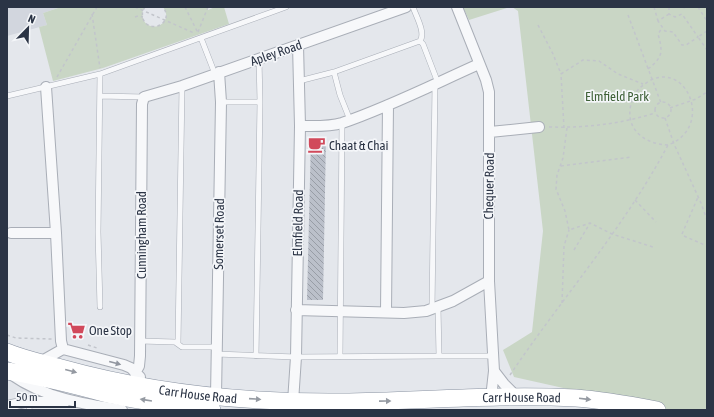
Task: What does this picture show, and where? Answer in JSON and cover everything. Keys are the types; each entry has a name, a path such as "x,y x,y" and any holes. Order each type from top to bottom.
{"highway":[{"name":"Carr House Road","path":"7,352 107,379 214,403"},
{"name":"Carr House Road","path":"7,371 32,375 115,395 185,407 214,403 342,402 517,397 578,398 657,410"}],"street":[{"name":"Apley Road","path":"144,97 182,86 406,7"},
{"name":"Chequer Road","path":"458,7 486,80 489,92 490,132 488,282 494,371 491,398"},
{"name":"Elmfield Road","path":"294,402 300,126 298,45"},
{"path":"300,126 320,126 346,121 388,105 480,64"},
{"name":"Somerset Road","path":"214,403 221,102 217,73"},
{"path":"49,87 62,345"},
{"name":"Cunningham Road","path":"136,373 139,366 140,341 142,104 144,97"},
{"path":"386,312 388,105"},
{"path":"490,132 539,127"},
{"path":"11,234 56,233"},
{"path":"296,310 415,312 435,308 453,301 488,282"},
{"path":"40,362 62,345"},
{"path":"62,345 131,368 148,387"},
{"path":"7,371 27,385 71,401 122,410"},
{"name":"Chequer Road","path":"494,371 517,397"},
{"path":"26,405 28,392 27,385"},
{"path":"7,406 46,406 71,401"}],"lane":[{"path":"7,96 100,74 286,7"},
{"path":"299,81 334,72 420,41 422,39 422,33 413,7"},
{"path":"200,38 217,73"},
{"path":"420,41 423,44 436,84 435,308 439,356"},
{"path":"256,356 260,102 259,58"},
{"path":"334,72 346,121 340,357"},
{"path":"100,74 98,232 100,307"},
{"path":"178,343 182,86"},
{"path":"100,96 144,97"},
{"path":"221,102 260,102"},
{"path":"140,341 178,343 182,347 256,356 492,356"}],"path":[{"path":"49,87 96,7"},
{"path":"136,7 199,35 198,32 208,7"},
{"path":"146,7 143,10 143,17 145,22 152,26 159,26 165,20 166,11 164,7"},
{"path":"185,7 198,32"},
{"path":"654,7 658,21 662,28 665,31 673,32 682,45 686,45 707,31"},
{"path":"669,7 669,14"},
{"path":"689,7 683,8 682,14 707,50"},
{"path":"698,7 707,21"},
{"path":"92,14 100,74"},
{"path":"658,21 669,14"},
{"path":"669,14 675,17 682,14"},
{"path":"628,15 661,103"},
{"path":"135,17 143,17"},
{"path":"538,25 553,54 561,74 565,128 564,158 557,175 556,189 565,211 569,230 564,246 562,304"},
{"path":"648,70 657,62 662,49 658,34 662,28"},
{"path":"561,74 583,60 599,61 618,74 643,84"},
{"path":"687,136 674,144 657,145 647,141 638,134 630,115 631,103 635,93 643,84 652,80 665,78 676,80 686,86 690,91"},
{"path":"670,108 696,99 707,92"},
{"path":"693,95 696,99"},
{"path":"661,103 666,103 670,108 670,115 665,118 658,117 655,113 655,108 661,103"},
{"path":"539,127 565,128 598,126 631,120 655,113"},
{"path":"665,118 674,144 707,220"},
{"path":"504,384 612,234 653,173 668,145"},
{"path":"561,166 632,157"},
{"path":"698,197 683,235 707,246"},
{"path":"635,200 656,222"},
{"path":"569,230 590,223 612,234 654,247"},
{"path":"574,250 590,223"},
{"path":"7,335 16,338 53,339 62,345"}],"shaded area":[{"path":"7,7 61,7 43,13 47,25 7,36"}],"green space":[{"path":"61,7 145,7 142,13 143,19 146,24 156,26 164,22 166,18 166,13 163,7 207,7 208,10 215,7 224,7 229,24 103,68 53,81 39,27 47,25 43,13"},
{"path":"463,7 510,7 469,20"},
{"name":"Elmfield Park","path":"512,7 707,7 707,410 662,410 514,377 503,350 532,332 543,231 518,11"}],"building":[{"path":"311,138 326,138 323,300 307,300"}],"place":[{"name":"Chaat & Chai","path":"316,145"},
{"name":"One Stop","path":"76,330"}]}
